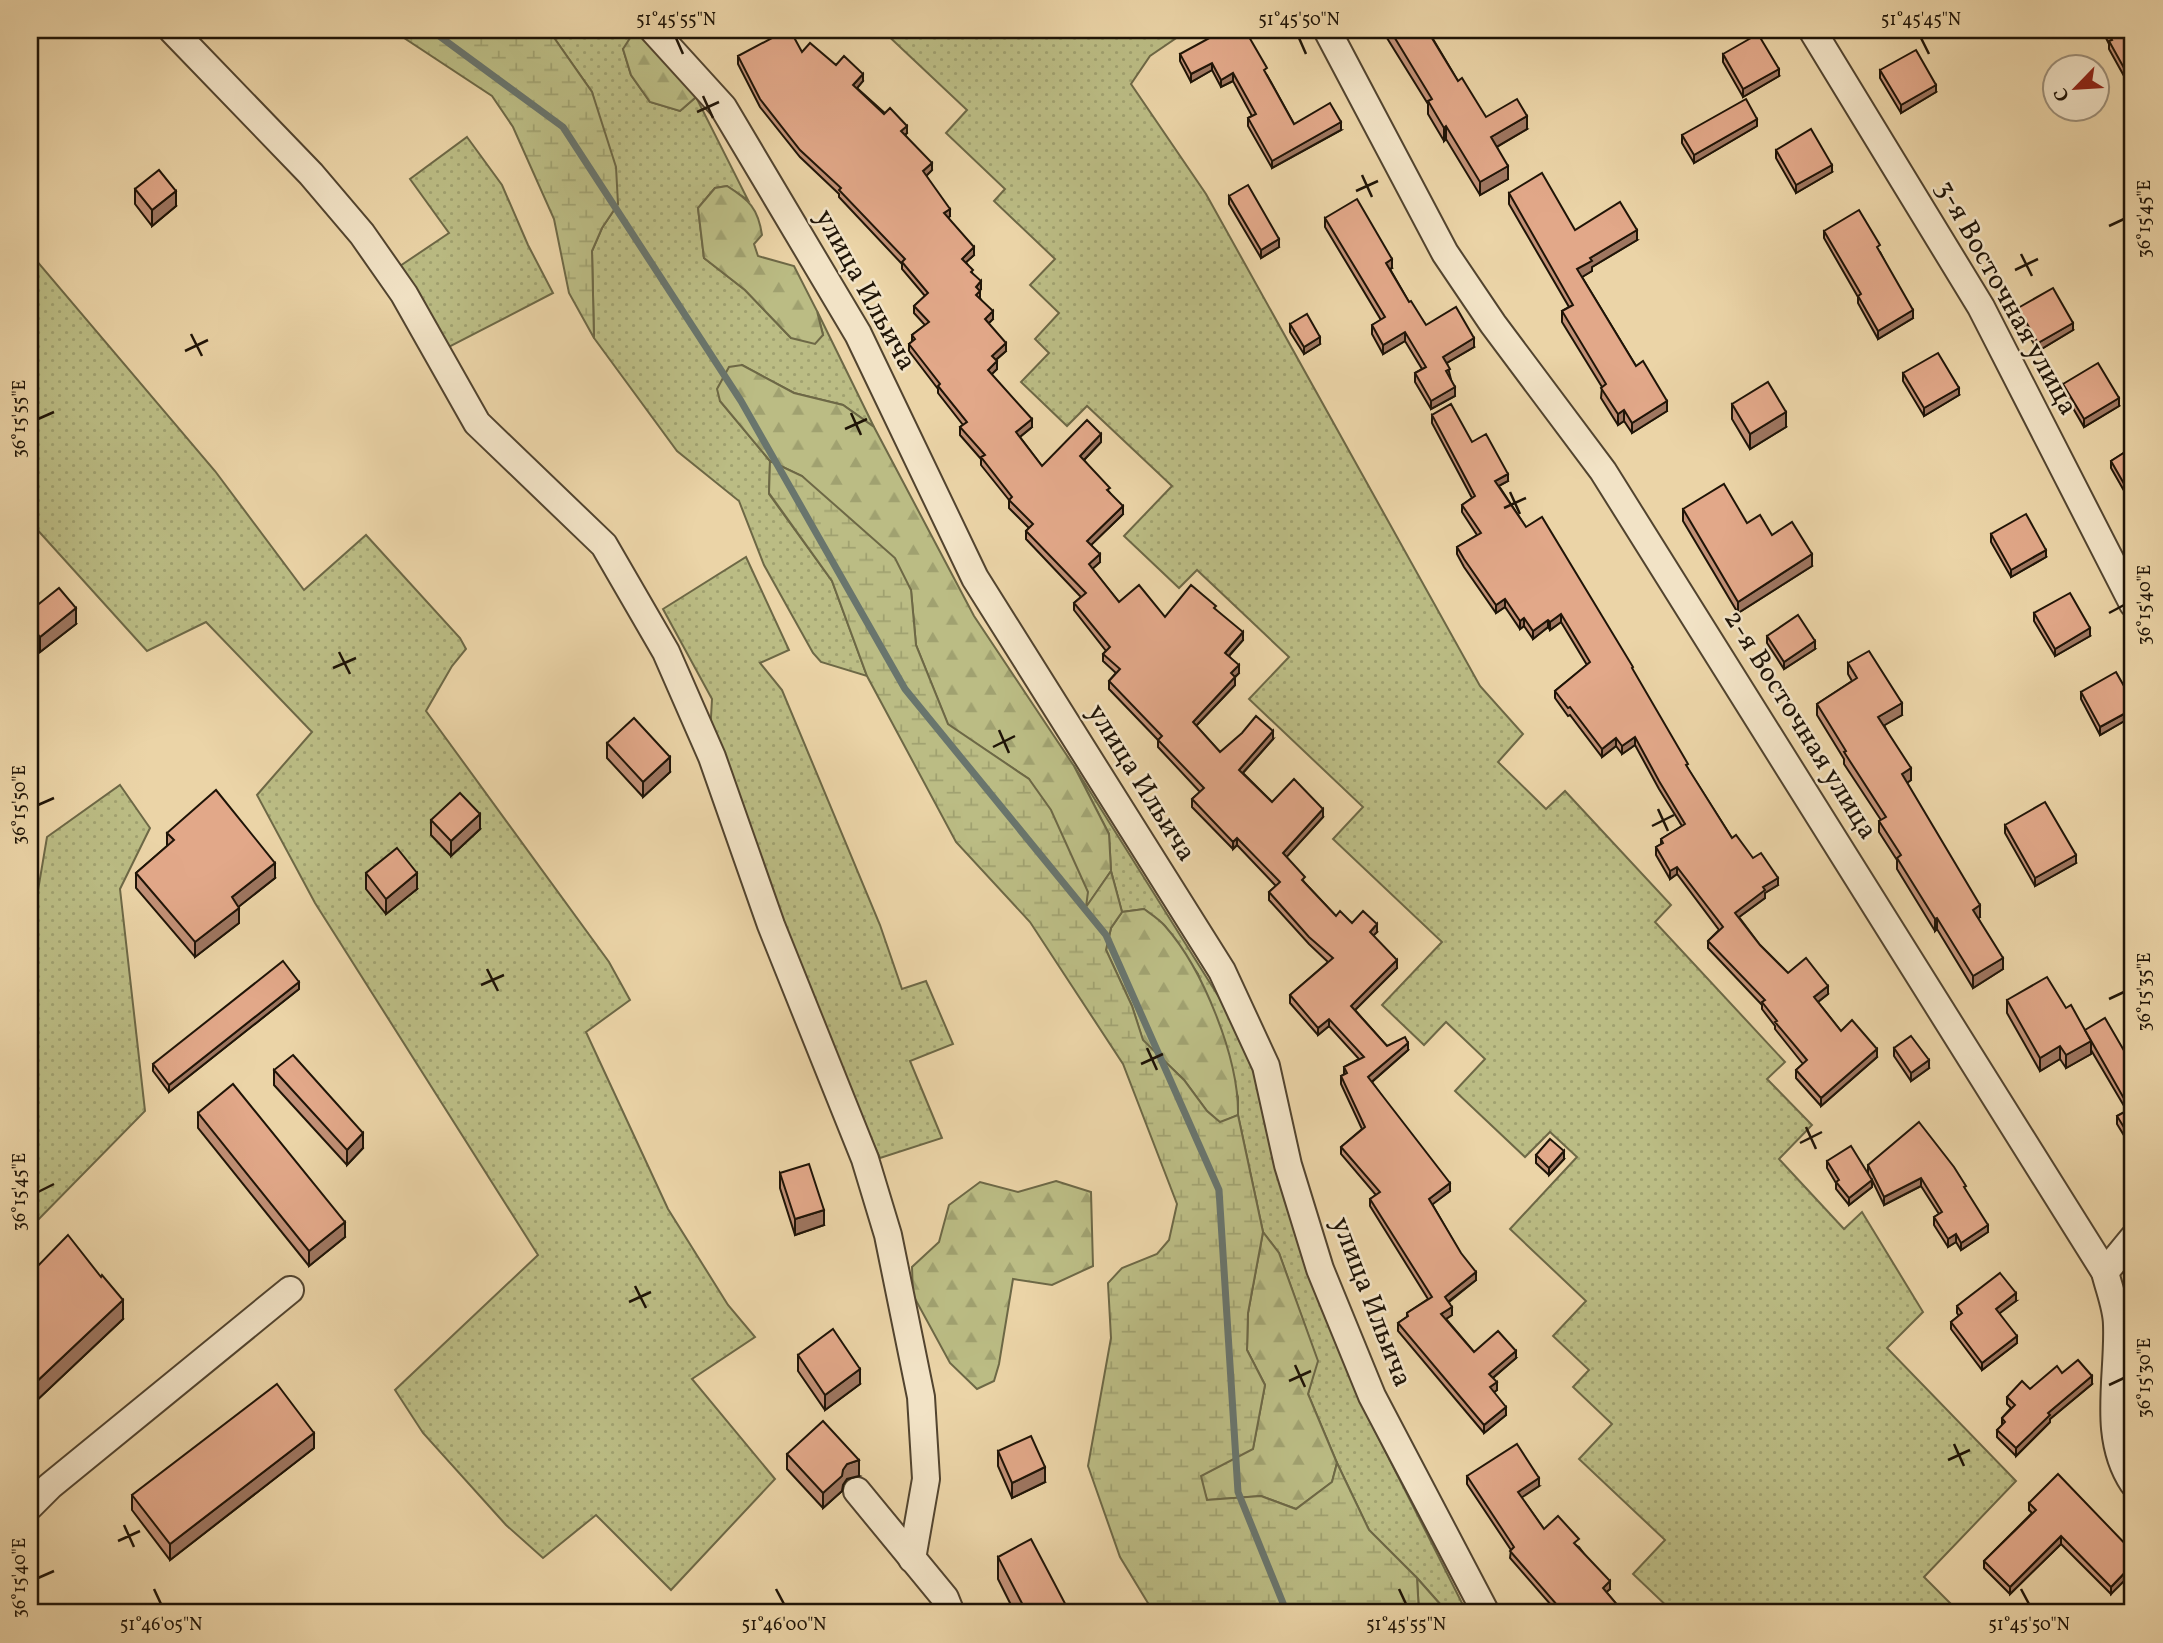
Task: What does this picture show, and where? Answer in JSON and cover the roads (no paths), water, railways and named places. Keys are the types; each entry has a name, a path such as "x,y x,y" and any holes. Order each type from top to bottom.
{"street":[{"path":"172,30 312,174 362,234 404,294 477,423 604,545 666,652 712,757 771,925 865,1159 888,1235 921,1397 926,1479 912,1559"},
{"name":"улица Ильича","path":"653,30 723,107 858,334 975,578 1222,971 1266,1066 1288,1165 1320,1269 1367,1383 1486,1613"},
{"name":"2-я Восточная улица","path":"1327,30 1444,253 1493,324 1603,471 2105,1272 2117,1322 2114,1432 2126,1473 2133,1483"},
{"name":"3-я Восточная улица","path":"1812,30 1981,307 2133,604"},
{"path":"2105,1272 2133,1238"},
{"path":"30,1506 50,1486 290,1290"},
{"path":"857,1491 944,1598 951,1613"}],"waterway":[{"path":"431,30 563,127 741,401 905,689 1106,935 1219,1190 1238,1492 1287,1613"}]}
